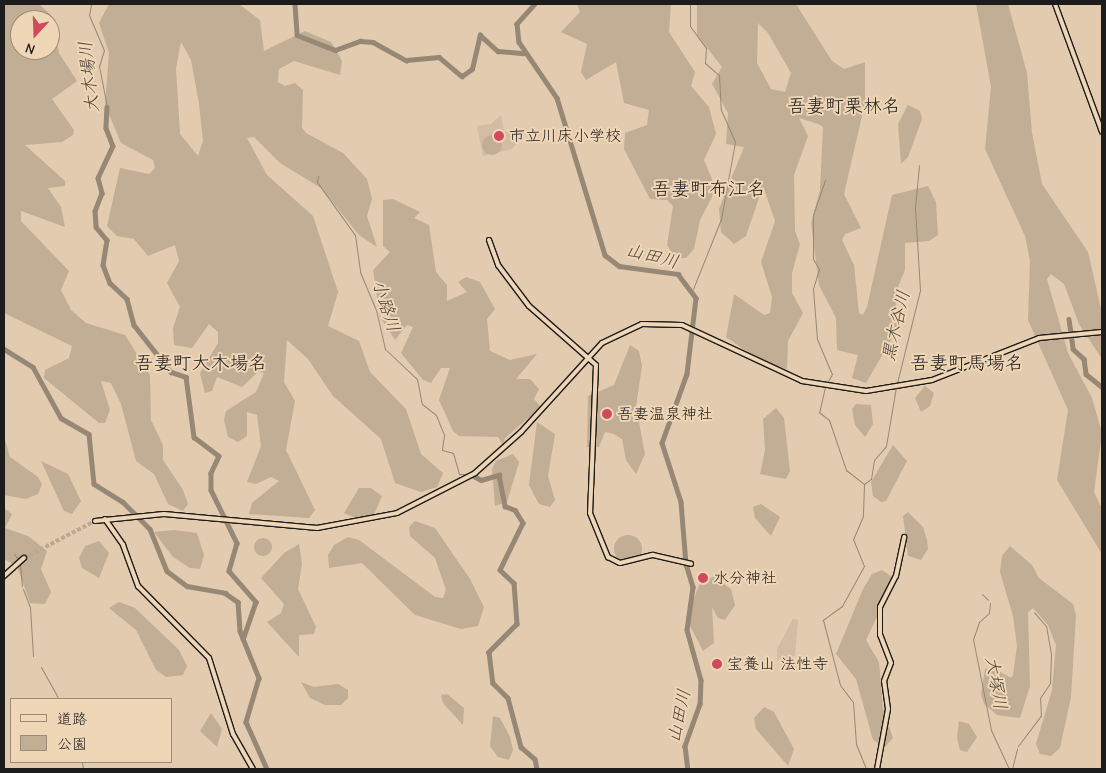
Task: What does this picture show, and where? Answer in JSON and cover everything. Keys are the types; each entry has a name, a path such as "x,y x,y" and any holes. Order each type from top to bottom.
{"street":[{"path":"1055,4 1102,132"},
{"path":"490,240 498,265 532,310 589,355 596,368 590,513 602,547 617,563 653,555 690,564"},
{"path":"95,521 113,517 164,514 262,525 317,528 362,522 422,503 461,483 475,473 521,432 589,355 613,336 662,322 708,334 805,382 866,391 932,380 1038,338 1094,331 1102,332"},
{"path":"105,519 123,545 138,586 209,658 233,734 252,769"},
{"path":"877,769 888,709 884,681 891,663 880,635 880,607 896,576 904,537"},
{"path":"4,576 24,558"}],"shaded area":[{"name":"市立川床小学校","path":"501,115 504,131 523,135 512,149 483,156 477,126 491,124"},
{"path":"793,619 798,620 795,656 777,661 777,649"}],"green space":[{"path":"4,4 39,4 46,10 10,10 10,60 60,60 60,55 77,81 52,99 74,130 73,135 62,142 25,145 65,181 65,186 48,188 61,207 65,227 21,211 21,221 69,271 61,290 71,310 86,323 125,335 150,375 151,420 163,445 163,460 183,490 188,504 183,511 168,504 154,474 136,461 121,404 111,383 101,381 110,410 105,423 99,423 44,378 45,370 69,358 72,346 4,313"},
{"path":"109,4 239,4 260,20 264,51 305,31 331,42 342,61 340,75 294,61 279,69 278,82 285,86 295,83 303,90 302,128 306,133 343,153 367,179 372,199 367,216 377,247 359,235 321,188 280,163 254,137 247,138 267,175 313,216 338,292 328,326 359,341 370,372 406,409 421,454 443,473 437,487 421,492 395,483 381,439 333,396 308,359 287,340 284,382 295,401 286,450 315,510 309,518 249,514 252,503 279,481 271,477 256,484 247,482 261,446 257,415 247,412 247,436 238,442 228,437 224,420 226,411 256,392 264,373 259,371 242,387 217,377 212,391 205,393 200,373 218,343 218,332 209,324 192,348 174,345 173,328 180,307 167,283 179,261 175,245 148,256 134,239 117,236 107,226 120,168 149,174 155,168 153,160 121,143 105,105 109,53 99,23","holes":["181,42 191,60 203,141 198,156 180,134 176,69"]},
{"path":"577,4 671,4 669,32 695,72 691,86 709,107 716,134 704,160 714,184 712,197 700,220 694,249 686,258 675,258 667,245 673,206 667,200 650,199 624,149 625,133 647,125 649,110 624,103 616,62 586,80 581,72 587,44 561,32 580,12"},
{"path":"697,4 796,4 832,61 844,69 865,62 865,103 844,194 861,228 845,234 842,240 854,265 859,313 863,315 867,307 892,195 928,186 936,202 938,235 929,241 905,243 905,270 895,294 898,328 866,383 852,378 858,355 837,350 836,318 819,285 811,223 820,190 823,127 818,124 799,118 808,136 794,175 795,231 800,244 792,273 792,293 803,313 788,341 787,369 763,363 726,337 734,294 764,315 770,313 772,297 761,262 775,221 763,186 746,236 734,244 721,232 719,209 744,147 726,144 728,113 712,84 722,67 697,35","holes":["758,23 768,33 791,73 785,92 771,89 757,63"]},
{"path":"976,4 1008,4 1027,73 1032,133 1042,184 1088,252 1102,313 1102,359 1079,324 1064,284 1051,274 1047,279 1068,353 1092,398 1102,433 1094,492 1102,509 1102,554 1057,480 1068,410 1028,320 1030,261 1025,236 985,149 991,87"},
{"path":"908,105 920,111 922,119 908,157 901,164 898,124"},
{"path":"492,135 499,138 502,145 499,152 492,155 485,152 482,145 485,138"},
{"path":"393,199 420,212 414,218 429,225 436,272 447,285 447,301 467,292 458,282 466,277 480,282 495,309 487,319 490,351 510,360 537,354 516,379 530,379 539,389 534,399 541,407 505,438 503,445 498,437 459,436 453,431 439,400 450,368 441,368 431,383 423,380 401,353 413,327 407,325 395,340 380,317 373,270 390,252 383,246 383,200"},
{"path":"630,345 639,351 642,366 636,406 645,454 636,474 626,460 622,439 614,434 605,432 599,447 587,447 588,396 614,385"},
{"path":"925,386 934,393 930,406 921,412 915,398"},
{"path":"856,404 871,405 873,424 865,437 855,425 852,409"},
{"path":"776,408 784,418 790,471 786,479 760,474 765,450 763,419"},
{"path":"537,422 555,434 548,476 555,500 550,507 539,504 529,485"},
{"path":"4,436 10,457 38,477 42,484 38,494 26,499 4,495"},
{"path":"893,445 907,461 886,501 881,502 873,496 871,482"},
{"path":"513,454 519,462 507,502 495,506 492,469 496,461"},
{"path":"41,461 68,474 81,501 72,514 64,511"},
{"path":"359,488 371,488 382,496 373,517 360,520 344,513"},
{"path":"761,504 780,517 771,536 755,518 753,507"},
{"path":"4,508 12,514 5,528 28,536 47,551 41,569 51,592 45,604 30,603 17,566 4,559"},
{"path":"908,512 923,527 927,540 928,549 921,560 908,556 903,516"},
{"path":"415,521 435,528 470,579 484,607 478,626 461,629 415,615 362,563 329,568 328,555 334,545 348,537 359,540 435,597 443,598 446,590 435,558 410,536 409,527"},
{"path":"174,530 197,533 204,555 200,569 190,568 173,557 154,532"},
{"path":"628,535 638,539 642,549 638,559 628,563 618,559 614,549 618,539"},
{"path":"263,538 269,541 272,547 269,553 263,556 257,553 254,547 257,541"},
{"path":"99,541 109,553 99,578 82,568 79,558 85,546"},
{"path":"299,544 302,564 298,589 316,627 314,634 299,635 299,657 267,622 281,613 284,604 261,578 284,553"},
{"path":"1010,546 1032,565 1039,578 1073,604 1076,615 1071,697 1060,748 1051,756 1040,754 1036,744 1052,690 1056,645 1048,625 1033,608 1028,612 1030,686 1020,718 997,715 984,704 981,694 985,669 993,668 1011,678 1013,675 1017,646 1013,616 1000,572 1002,556"},
{"path":"882,570 895,579 866,640 879,662 883,709 893,738 885,747 873,740 856,679 836,654 863,589 872,574"},
{"path":"714,577 731,589 735,605 725,620 718,618 712,607 714,643 703,651 690,626 689,612 701,580"},
{"path":"119,602 135,608 179,650 187,666 183,675 166,677 156,670 136,630 109,608"},
{"path":"301,682 314,687 338,684 348,690 348,698 341,705 325,705 310,698"},
{"path":"447,694 464,708 463,725 443,703 441,695"},
{"path":"764,707 774,712 794,749 788,766 756,729 754,718"},
{"path":"211,713 222,729 217,747 200,731"},
{"path":"493,716 500,718 510,737 513,750 509,760 498,757 490,746"},
{"path":"959,721 969,724 977,737 967,752 960,750 957,738"}],"waterway":[{"name":"大木場川","path":"91,4 89,15 104,50 99,66 107,107"},
{"name":"山田川","path":"295,4 297,35 335,50 360,41 373,42 406,60 439,57 462,76 472,69 480,35 498,51 523,53"},
{"name":"山田川","path":"535,4 517,24 519,42 557,98 605,255 619,266 678,274 696,298 687,374 662,443 681,502 686,564 693,587 687,630 701,680 700,704 685,746 688,769"},
{"path":"690,4 690,26 706,48 705,63 719,75 721,110 735,142 721,219 693,289"},
{"name":"大木場川","path":"107,107 106,128 113,146 98,178 102,193 95,211 96,227 107,240 103,265 110,283 127,299 134,325 171,372 186,377 194,437 219,456 211,473 211,490 237,543 229,571 256,602 243,639"},
{"name":"黒木谷川","path":"897,383 920,290 915,208 919,165"},
{"name":"小路川","path":"318,176 317,182 355,235 360,272 376,310 385,349 417,379 422,404 436,415 444,435 442,450 453,453 459,474 469,474"},
{"path":"825,180 813,214 813,259 819,269 813,289 817,339 832,374 827,383"},
{"path":"1069,319 1073,349 1084,359 1086,374 1102,387"},
{"path":"4,349 33,367 61,418 89,434 94,484 123,502 150,529 167,571 187,586 225,593 238,602 240,631 259,678 246,722 267,769"},
{"path":"825,387 819,412 829,420 846,470 864,484"},
{"name":"黒木谷川","path":"864,484 871,479 874,460 886,446 896,387"},
{"path":"472,475 481,480 499,475 505,506 515,510 523,523 500,570 514,583 517,624 489,652 493,683 508,698 521,747 535,759 537,769"},
{"path":"864,485 863,516 853,539 864,566 842,606 823,620 840,685 853,702 856,744 866,769"},
{"name":"小路川","path":"14,554 19,560"},
{"name":"小路川","path":"20,564 22,586"},
{"name":"小路川","path":"23,589 30,607 33,656"},
{"name":"大塚川","path":"982,594 988,600"},
{"name":"大塚川","path":"990,603 989,613 979,622 973,639 991,730 1009,769"},
{"path":"1018,746 1041,716 1040,698 1050,683 1051,654 1046,626 1034,612"},
{"name":"小路川","path":"41,667 58,698"},
{"path":"1012,769 1017,749"},
{"name":"小路川","path":"82,763 83,769"}],"tunnel":[{"path":"24,558 95,521"}],"place":[{"name":"市立川床小学校","path":"499,136"},
{"name":"吾妻温泉神社","path":"607,414"},
{"name":"水分神社","path":"703,578"},
{"name":"宝養山 法性寺","path":"717,664"}],"district":[{"name":"吾妻町栗林名","path":"844,107"},
{"name":"吾妻町布江名","path":"709,190"},
{"name":"吾妻町大木場名","path":"201,364"},
{"name":"吾妻町馬場名","path":"967,364"}]}
